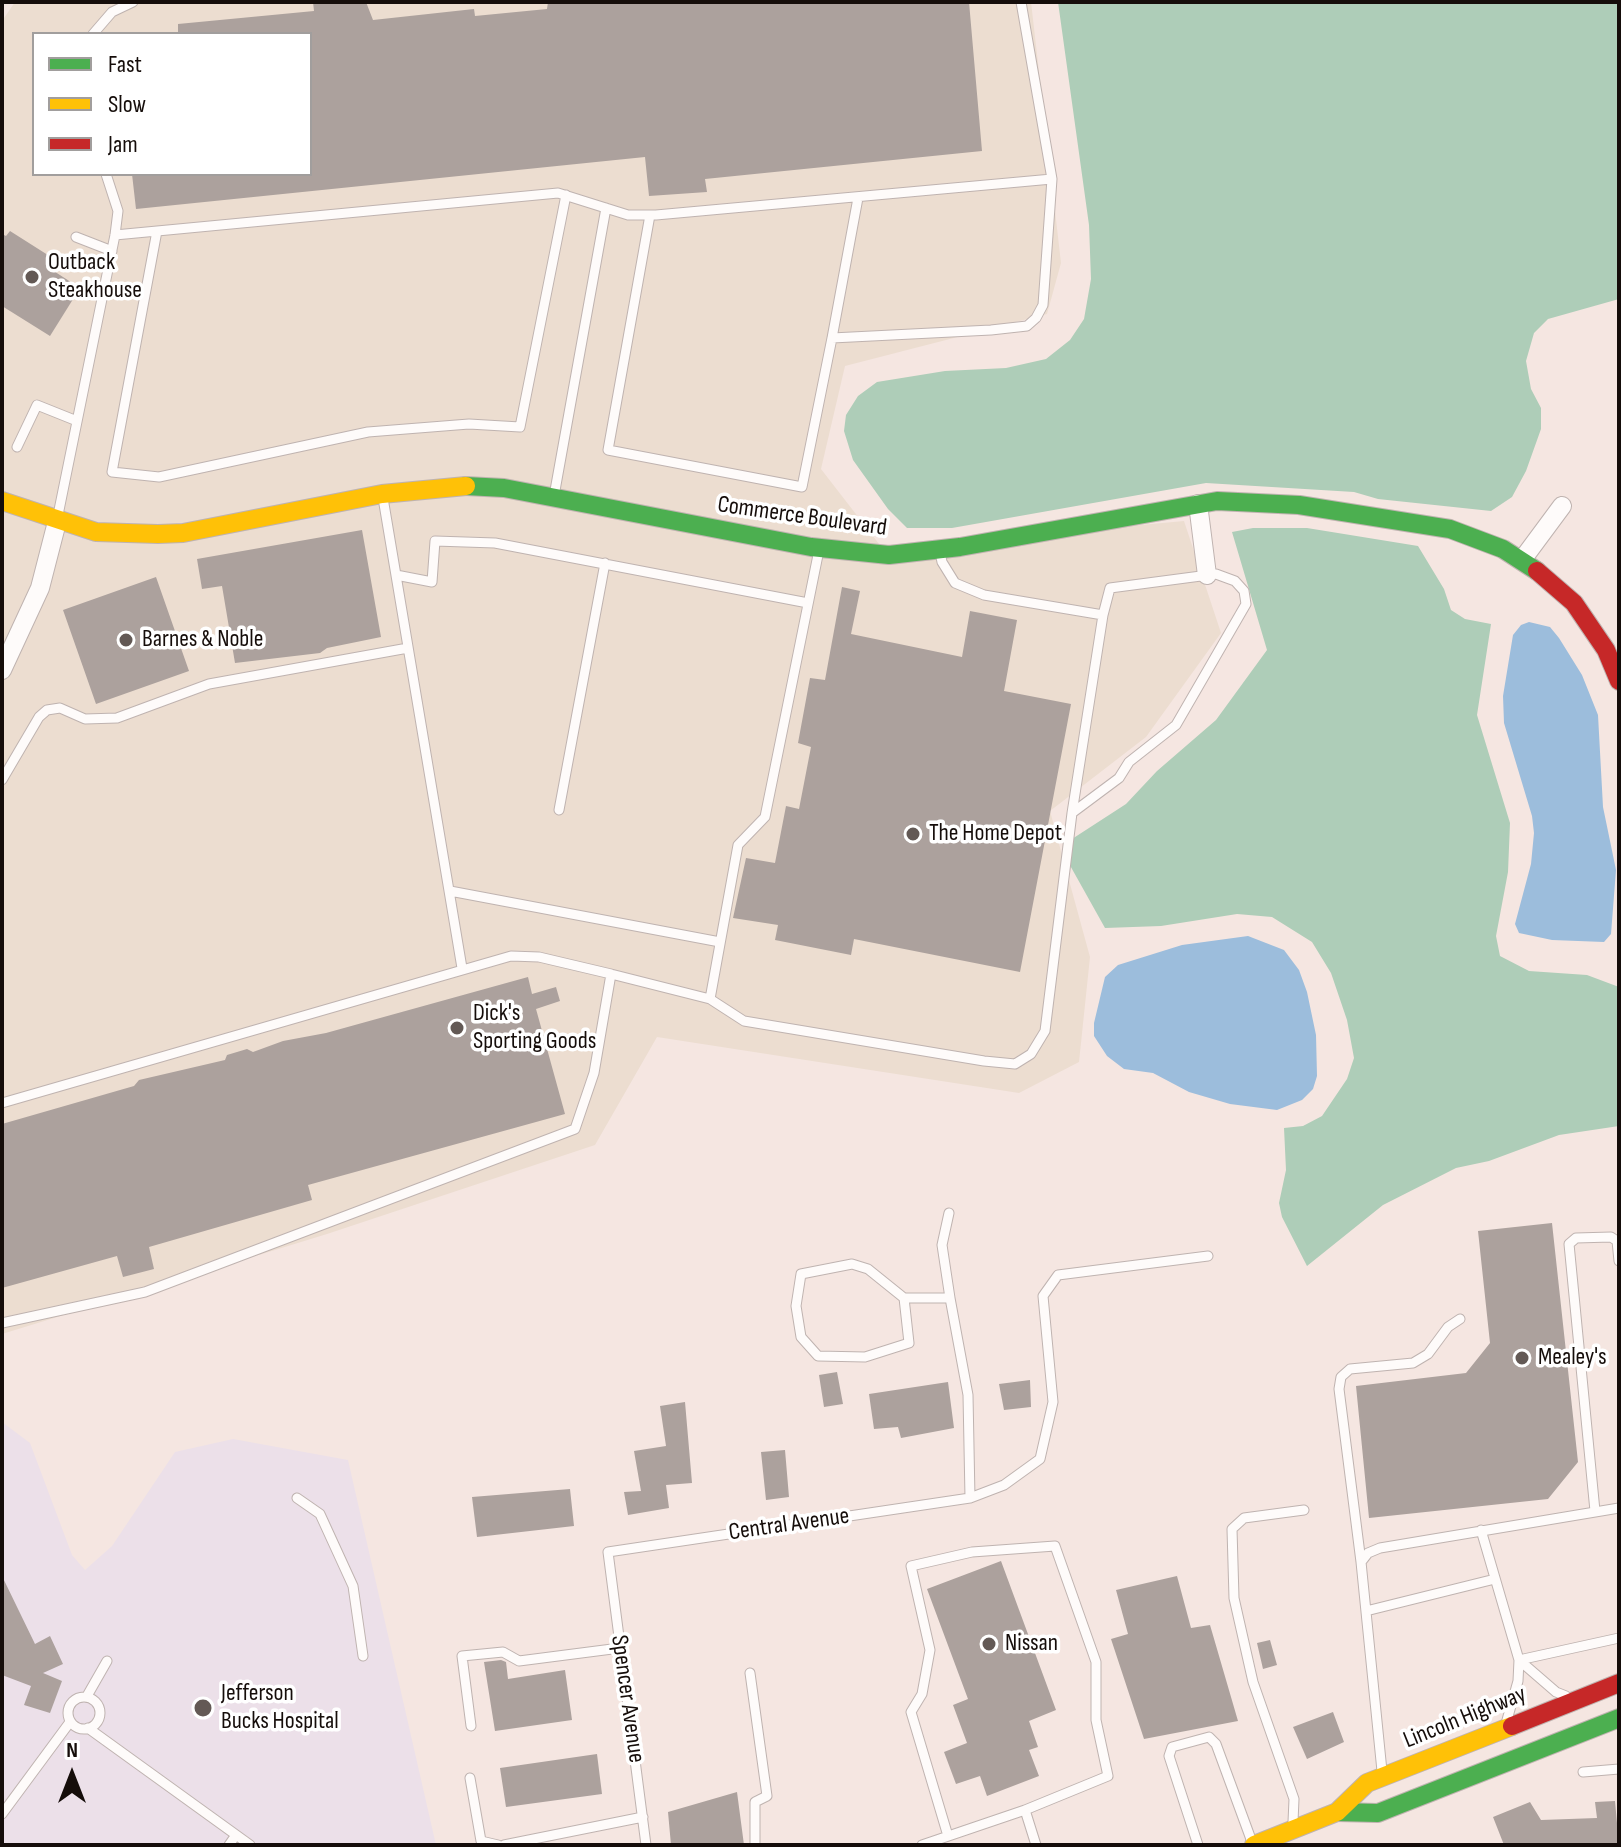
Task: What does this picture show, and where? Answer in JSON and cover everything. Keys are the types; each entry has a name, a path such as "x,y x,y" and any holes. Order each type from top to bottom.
{"street":[{"name":"Commerce Boulevard","path":"2,501 57,522 96,532 183,533 382,494 458,485 554,498 819,549 889,555 940,550 1198,504 1254,501 1299,505 1450,529 1477,537 1522,560 1574,603 1606,650 1619,681"},
{"path":"1198,504 1207,575"},
{"path":"1522,560 1562,506"},
{"path":"2,670 40,588 57,522"},
{"name":"Lincoln Highway","path":"1254,1845 1293,1837 1337,1812 1367,1783 1619,1683"},
{"name":"Lincoln Highway","path":"1337,1812 1378,1813 1619,1718"}],"lane":[{"path":"95,32 112,12 133,2"},
{"path":"832,338 1027,326 1043,305 1052,179 1021,2"},
{"path":"57,522 115,235 118,211 107,176"},
{"path":"115,235 558,193 628,215 650,215 1052,179"},
{"path":"157,231 112,472 159,477 368,432 457,425 520,427 566,195"},
{"path":"650,215 608,450 802,487 858,198"},
{"path":"554,498 606,208"},
{"path":"76,237 112,251"},
{"path":"17,447 37,405 77,421"},
{"path":"382,494 462,968"},
{"path":"396,575 432,582 435,541 495,543 808,603"},
{"path":"710,999 738,845 765,817 819,549"},
{"path":"940,550 942,562 955,583 984,595 1103,615"},
{"path":"559,810 605,563"},
{"path":"2,1103 462,968 529,955 710,999 744,1021 1015,1064 1031,1054 1045,1031 1072,813 1103,615 1110,588 1216,574 1235,581 1244,591 1246,604 1176,725 1129,762 1119,778 1072,813"},
{"path":"2,780 39,717 47,710 60,708 85,719 117,718 209,684 408,648"},
{"path":"450,891 720,942"},
{"path":"2,1323 145,1292 575,1129 594,1073 611,974"},
{"path":"949,1213 942,1245 968,1395 970,1498"},
{"path":"1595,1511 1569,1244 1576,1238 1611,1237 1617,1241 1619,1261"},
{"name":"Central Avenue","path":"608,1552 970,1498 1004,1485 1040,1459 1053,1402 1043,1296 1058,1275 1208,1256"},
{"path":"904,1298 909,1343 865,1357 818,1356 801,1337 796,1306 801,1274 852,1264 868,1269 904,1298 950,1298"},
{"path":"1383,1776 1339,1389 1341,1377 1350,1369 1413,1363 1428,1354 1448,1327 1460,1319"},
{"path":"297,1498 320,1514 353,1586 363,1656"},
{"path":"1361,1562 1368,1553 1380,1548 1619,1508"},
{"path":"1293,1837 1294,1799 1253,1682 1234,1598 1232,1529 1244,1518 1304,1510"},
{"path":"1481,1530 1519,1660 1518,1681 1504,1728"},
{"path":"922,1845 1025,1810 1108,1776 1096,1720 1096,1662 1055,1546 972,1552 911,1566 930,1650 922,1694 911,1712 948,1836"},
{"name":"Spencer Avenue","path":"608,1552 646,1845"},
{"path":"1366,1611 1495,1579"},
{"path":"1519,1660 1619,1638"},
{"path":"471,1726 462,1656 503,1652 519,1661 620,1648"},
{"path":"1519,1660 1556,1692 1577,1700"},
{"path":"2,1814 70,1722 70,1704 87,1696 107,1661"},
{"path":"750,1673 767,1796 755,1802 755,1845"},
{"path":"87,1696 100,1709 98,1719 88,1728"},
{"path":"70,1722 76,1728 88,1728 250,1845"},
{"path":"1198,1845 1169,1756 1172,1747 1209,1737 1216,1744 1254,1845"},
{"path":"1583,1772 1619,1769"},
{"path":"470,1778 481,1841 498,1845"},
{"path":"1025,1810 1036,1845"},
{"path":"504,1845 643,1817"},
{"path":"229,1845 236,1835"}],"shaded area":[{"path":"15,2 1031,2 1061,263 1047,314 845,366 821,469 883,549 1184,521 1221,633 1146,737 1050,811 1090,957 1079,1062 1019,1093 657,1037 595,1145 327,1234 2,1334 2,21"},
{"name":"Jefferson Bucks Hospital","path":"2,1422 30,1443 72,1555 85,1570 112,1546 175,1452 233,1439 348,1460 436,1845 2,1845"}],"green space":[{"path":"1058,2 1619,2 1619,299 1548,319 1534,333 1526,361 1531,389 1541,408 1541,429 1526,471 1512,497 1491,511 1378,499 1354,492 1206,483 952,528 907,528 888,509 853,460 844,431 846,415 858,396 877,382 945,371 1006,368 1046,359 1070,340 1084,319 1091,279 1089,225"},
{"path":"1253,528 1307,528 1418,546 1444,589 1451,610 1465,619 1491,624 1477,715 1510,823 1508,872 1496,936 1500,956 1529,971 1587,975 1619,987 1619,1126 1559,1135 1489,1161 1456,1168 1383,1205 1307,1266 1282,1217 1279,1203 1286,1170 1284,1128 1303,1126 1322,1116 1347,1079 1354,1058 1347,1020 1331,973 1312,942 1272,917 1237,914 1161,926 1105,928 1067,860 1072,839 1126,804 1157,771 1216,720 1267,650 1232,532"}],"water":[{"path":"1529,622 1550,627 1559,638 1582,675 1598,715 1603,807 1616,870 1611,934 1604,942 1552,940 1519,933 1515,924 1531,864 1534,833 1532,816 1504,723 1503,696 1513,635 1521,625"},
{"path":"1248,936 1284,950 1299,970 1307,992 1316,1035 1317,1076 1313,1089 1302,1100 1277,1110 1230,1104 1189,1092 1153,1073 1124,1069 1107,1056 1094,1036 1094,1023 1105,977 1118,965 1182,945"}],"building":[{"path":"313,2 366,2 373,20 474,9 475,16 547,9 548,2 969,2 982,151 705,179 707,192 649,196 645,157 136,209 132,176 312,176 312,32 178,32 178,24 314,11"},
{"name":"Outback Steakhouse","path":"10,231 51,257 46,266 80,288 50,336 2,306 2,234 6,236"},
{"path":"362,530 381,637 327,648 320,653 235,663 222,586 202,589 197,559"},
{"name":"Barnes & Noble","path":"156,577 189,671 96,704 63,610"},
{"name":"The Home Depot","path":"842,587 860,591 851,634 962,657 970,611 1017,620 1004,691 1071,704 1020,972 854,939 851,955 775,940 778,925 733,918 746,858 775,863 786,806 799,809 811,747 798,743 810,678 825,680"},
{"path":"528,977 532,994 556,987 560,1001 536,1009 565,1114 308,1185 312,1200 149,1247 154,1269 123,1277 117,1256 2,1288 2,1124 134,1086 139,1080 225,1060 227,1055 247,1049 253,1052 283,1041 326,1033"},
{"name":"Mealey's","path":"1552,1223 1578,1462 1548,1499 1369,1518 1356,1386 1466,1373 1490,1343 1478,1231"},
{"path":"837,1372 843,1404 824,1407 819,1375"},
{"path":"1030,1380 1031,1407 1004,1410 999,1384"},
{"path":"948,1382 954,1428 901,1438 898,1427 874,1429 869,1394"},
{"path":"685,1402 692,1483 666,1485 669,1508 628,1515 624,1492 641,1491 634,1451 666,1446 660,1406"},
{"path":"785,1450 789,1497 766,1500 761,1452"},
{"path":"570,1489 574,1526 477,1537 472,1497"},
{"name":"Nissan","path":"1001,1561 1056,1710 1029,1721 1038,1747 1029,1750 1039,1776 987,1796 980,1776 956,1784 944,1752 967,1743 953,1705 968,1699 927,1589"},
{"path":"2,1576 35,1644 50,1636 63,1664 43,1673 62,1681 50,1713 24,1705 31,1686 2,1675"},
{"path":"1177,1576 1191,1628 1210,1625 1238,1721 1144,1739 1111,1639 1128,1634 1116,1590"},
{"path":"1270,1640 1277,1665 1263,1669 1257,1643"},
{"path":"484,1662 506,1662 508,1679 565,1670 572,1720 495,1731"},
{"path":"1333,1712 1344,1742 1307,1759 1293,1727"},
{"path":"597,1754 602,1794 506,1807 500,1768"},
{"path":"737,1792 744,1845 671,1845 668,1812"},
{"path":"1615,1801 1619,1845 1504,1845 1493,1817 1530,1802 1541,1820 1597,1818 1595,1802"}],"traffic: fast":[{"path":"466,486 504,488 811,547 889,555 960,547 1217,501 1299,505 1450,529 1503,549 1537,571"},
{"path":"1337,1812 1378,1813 1619,1718"}],"traffic: slow":[{"path":"2,501 96,532 158,534 183,533 382,494 466,486"},
{"path":"1254,1845 1337,1812 1367,1783 1512,1726"}],"traffic: jam":[{"path":"1537,571 1574,603 1606,650 1619,681"},
{"path":"1512,1726 1619,1683"}],"place":[{"name":"Outback Steakhouse","path":"32,277"},
{"name":"Barnes & Noble","path":"126,640"},
{"name":"The Home Depot","path":"913,834"},
{"name":"Dick's Sporting Goods","path":"457,1028"},
{"name":"Mealey's","path":"1522,1358"},
{"name":"Nissan","path":"989,1644"},
{"name":"Jefferson Bucks Hospital","path":"203,1708"}]}
